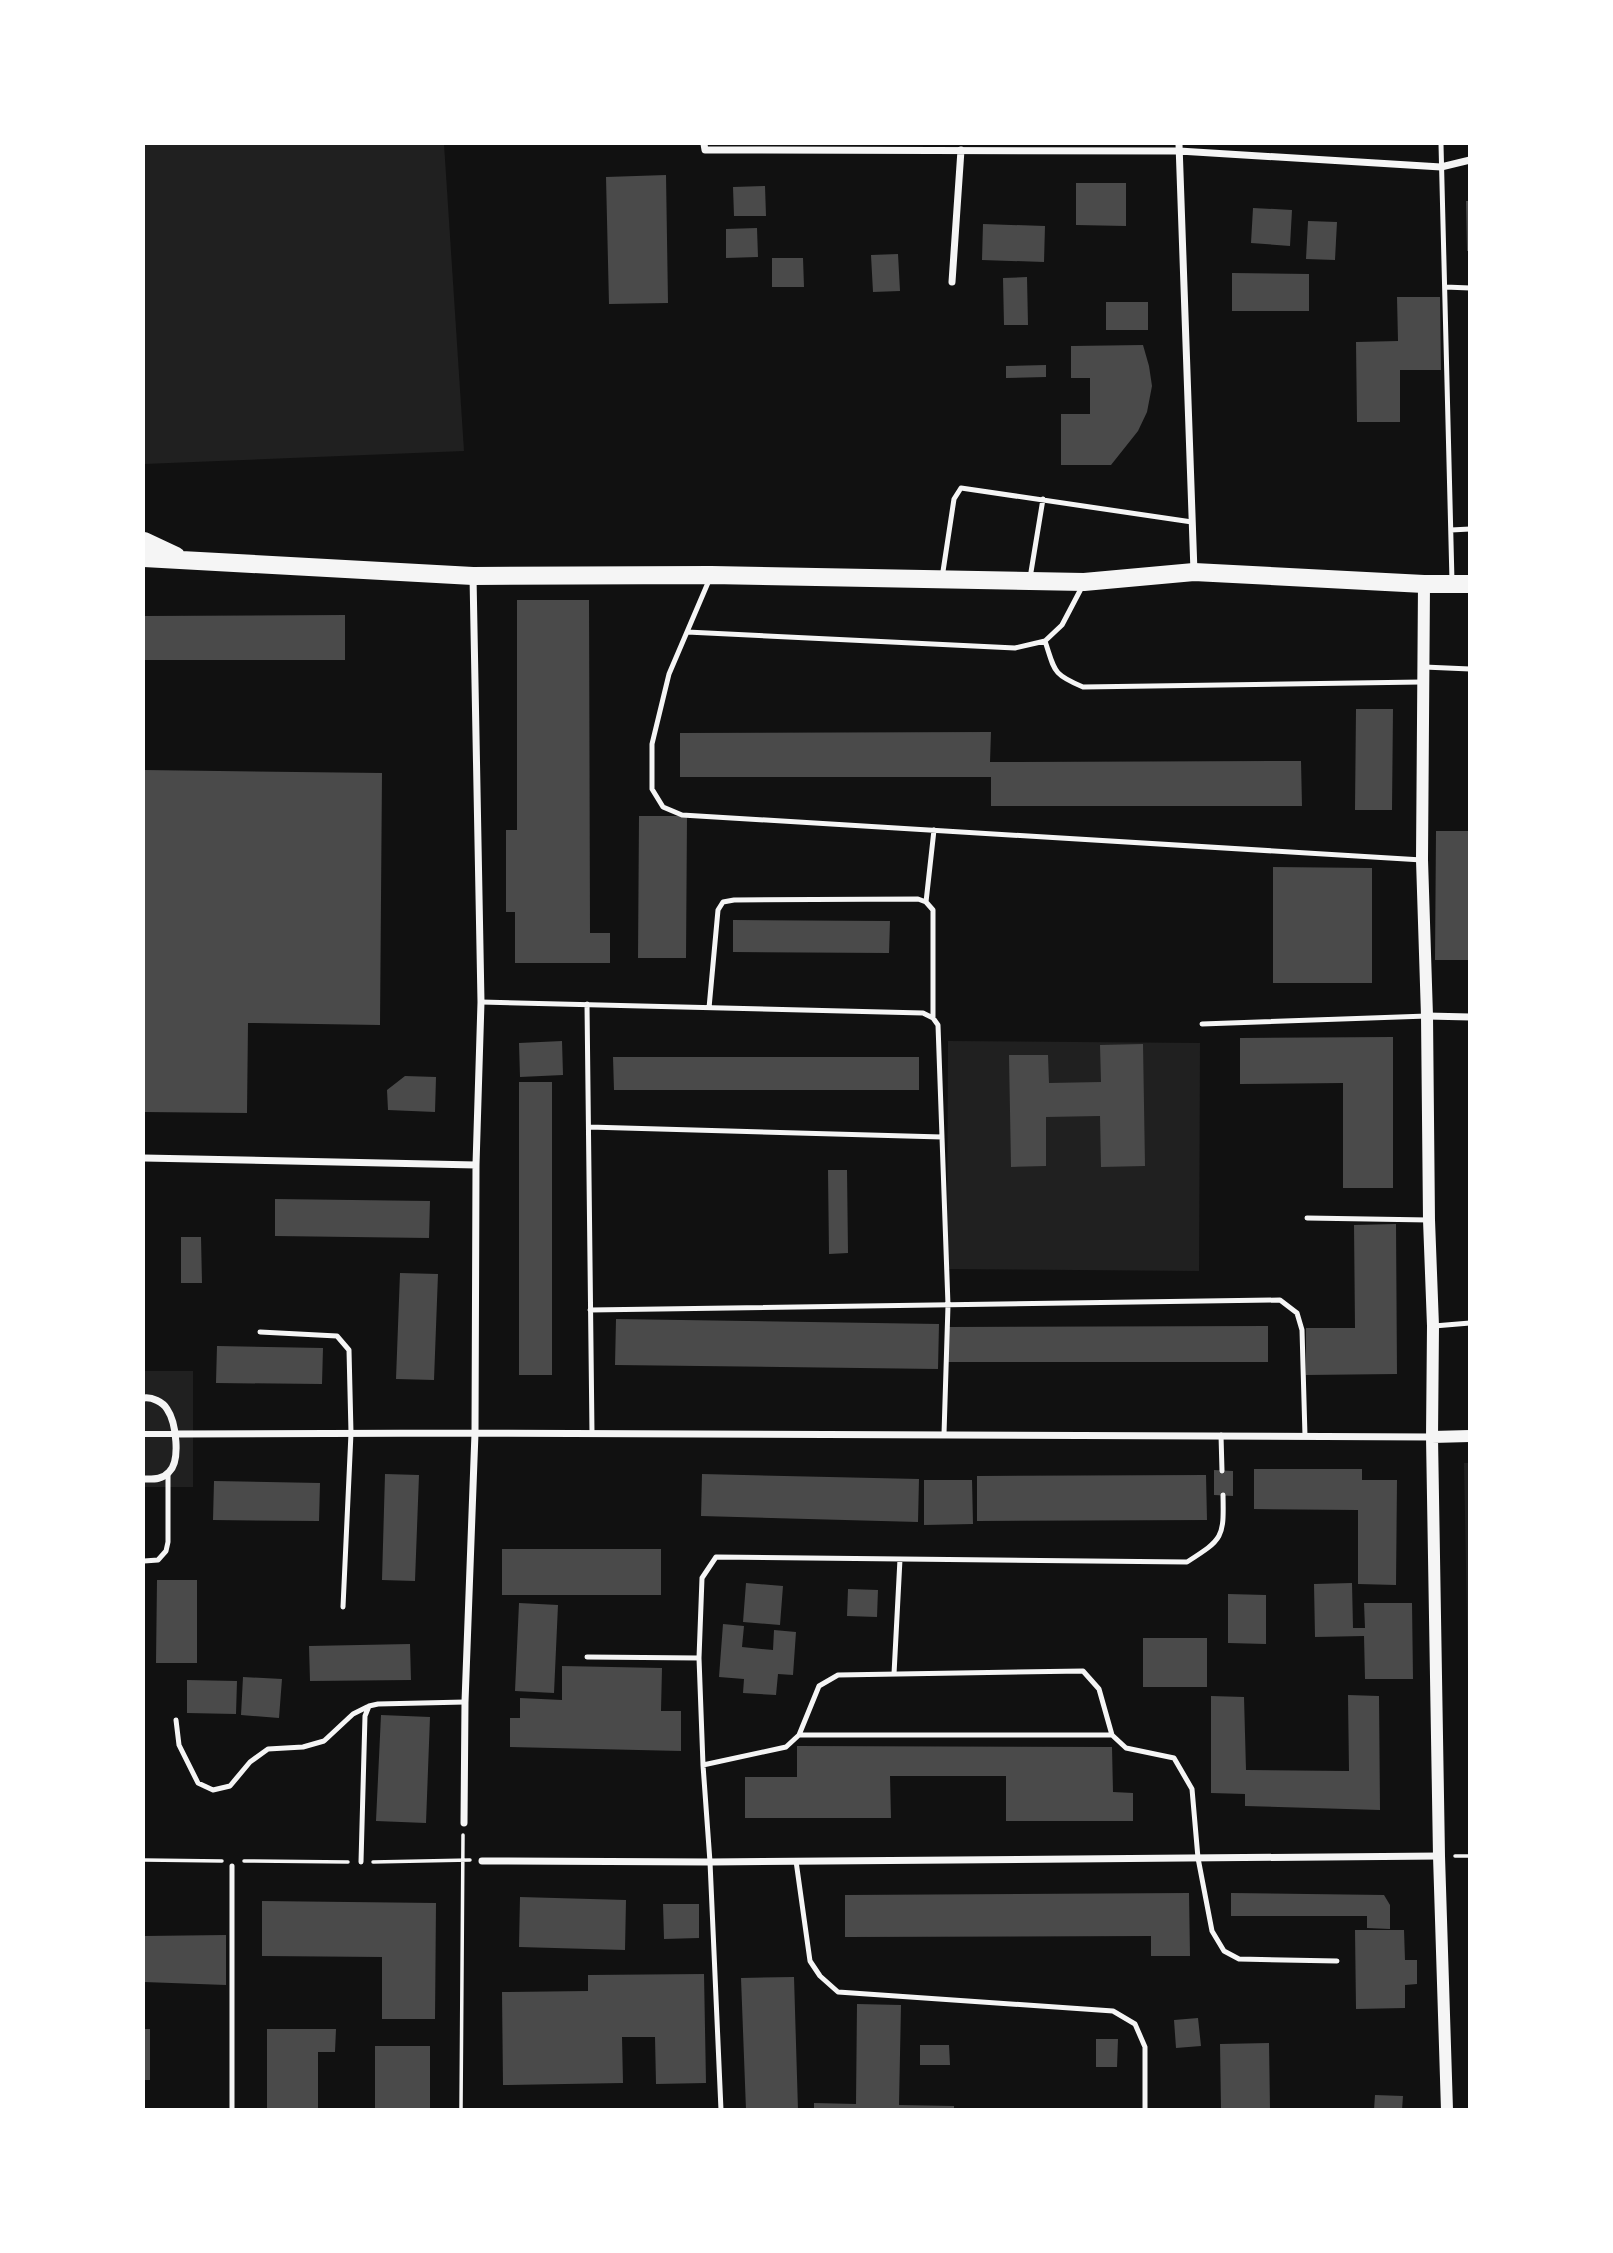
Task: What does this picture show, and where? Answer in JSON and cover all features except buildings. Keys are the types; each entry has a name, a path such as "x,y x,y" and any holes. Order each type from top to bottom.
{"main road":[{"path":"144,541 182,559"},
{"path":"144,558 473,576 711,575 1084,582 1194,572 1461,584"}],"street":[{"path":"705,144 705,150 1179,147 1441,167 1469,160"},
{"path":"1179,147 1194,572"},
{"path":"952,282 961,150"},
{"path":"464,1823 465,1702 475,1433 476,1166 481,1002 473,576"},
{"path":"1424,584 1422,860 1433,1326 1432,1437 1439,1856 1447,2109"},
{"path":"1427,1016 1469,1017"},
{"path":"144,1158 476,1166"},
{"path":"144,1398 152,1397 167,1407 176,1434 174,1466 168,1474 159,1479 144,1479"},
{"path":"144,1434 1469,1436"},
{"path":"482,1861 710,1862 1439,1856"}],"lane":[{"path":"1441,144 1451,530 1461,584"},
{"path":"1445,288 1469,288"},
{"path":"942,579 954,499 961,488 1192,522"},
{"path":"1029,581 1044,499"},
{"path":"1451,530 1469,529"},
{"path":"711,575 669,674 653,744 652,789 663,807 682,814 1422,860"},
{"path":"687,632 1015,648 1045,641 1062,625 1084,582"},
{"path":"1045,641 1054,667 1062,678 1083,687 1423,682"},
{"path":"1423,667 1469,669"},
{"path":"926,902 934,830"},
{"path":"709,1008 718,910 723,902 918,899 926,902 933,910 933,1018"},
{"path":"481,1002 923,1013 933,1018 938,1025 948,1305 944,1434"},
{"path":"587,1004 592,1433"},
{"path":"1202,1024 1427,1016"},
{"path":"589,1127 942,1137"},
{"path":"1307,1217 1429,1220"},
{"path":"590,1310 1280,1300 1297,1312 1302,1330 1305,1436"},
{"path":"1433,1326 1469,1323"},
{"path":"260,1332 337,1336 349,1350 351,1433 343,1607"},
{"path":"1221,1435 1222,1471"},
{"path":"144,1561 158,1560 166,1552 168,1474"},
{"path":"721,2109 699,1658 702,1578 716,1557 1186,1563 1212,1546 1224,1527 1223,1495"},
{"path":"894,1674 900,1559"},
{"path":"587,1657 699,1658"},
{"path":"703,1765 786,1746 799,1735 819,1686 838,1675 1083,1671 1099,1689 1112,1735 1126,1748 1174,1758 1192,1788 1198,1857 1212,1931 1224,1951 1239,1959 1337,1961"},
{"path":"176,1720 179,1745 198,1783 214,1790 230,1786 250,1762 268,1749 303,1747 324,1741 352,1714 369,1706 465,1702"},
{"path":"361,1862 365,1716 369,1706"},
{"path":"799,1735 1112,1735"},
{"path":"796,1861 810,1961 838,1992 1113,2011 1135,2024 1145,2047 1144,2109"},
{"path":"232,1866 232,2109"}],"path":[{"path":"461,2109 464,1823"},
{"path":"144,1860 462,1860"}],"shaded area":[{"path":"144,144 444,144 464,451 144,464"},
{"path":"948,1041 1200,1043 1199,1271 947,1269"},
{"path":"144,1371 193,1371 193,1487 144,1487"},
{"path":"1464,1463 1470,1463 1469,1725"}]}
